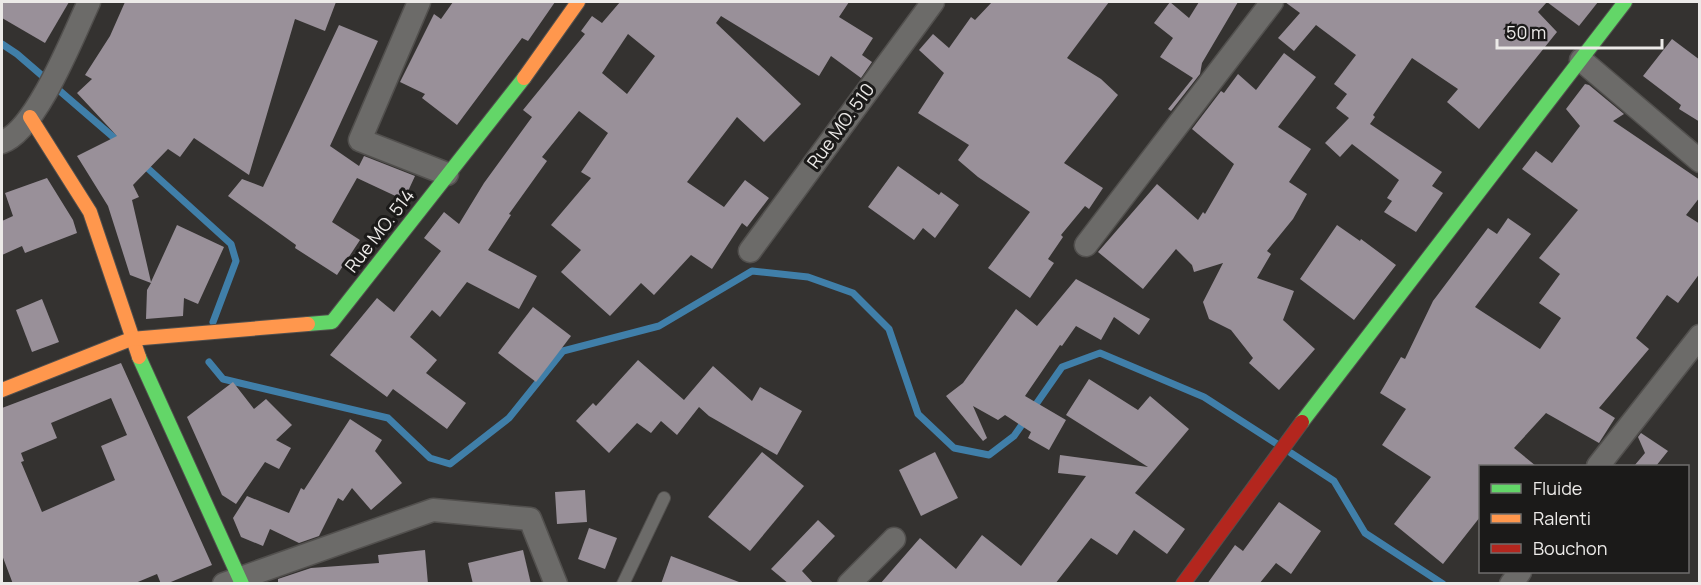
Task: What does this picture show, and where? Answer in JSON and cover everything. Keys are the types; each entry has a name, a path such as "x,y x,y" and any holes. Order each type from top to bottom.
{"street":[{"path":"2,142 7,140 30,117 56,71 89,2"},
{"path":"419,2 360,140 447,174"},
{"name":"Rue MO. 514","path":"2,390 131,339 332,322 523,80 578,2"},
{"name":"Rue MO. 510","path":"750,251 933,2"},
{"path":"1086,245 1272,2"},
{"path":"1183,584 1311,410 1625,2"},
{"path":"1581,60 1700,161"},
{"path":"30,117 90,212 131,339 235,581 433,510 530,519 556,584"},
{"path":"1600,465 1700,336"},
{"path":"849,584 894,539"}],"lane":[{"path":"623,584 664,498"}],"building":[{"path":"2,2 69,2 45,43 2,18"},
{"path":"125,2 336,2 325,31 295,19 249,175 194,138 180,157 168,149 133,185 139,197 132,200 151,282 177,225 224,247 198,304 184,298 183,316 146,319 147,290 151,283 130,275 108,206 77,156 117,136 77,93 92,79 85,75 110,36"},
{"path":"453,2 555,2 528,41 522,38 457,125 422,98 425,94 400,82 434,14 441,19"},
{"path":"620,2 849,2 839,17 873,38 862,55 872,62 861,78 831,56 819,76 721,16 716,23 801,104 764,142 737,117 687,182 724,207 745,180 769,198 747,227 742,223 712,269 691,255 654,295 641,283 610,316 561,272 581,250 551,225 591,178 581,172 608,133 579,111 542,157 547,161 509,214 511,215 488,250 537,276 519,309 467,282 440,317 432,310 410,337 437,360 426,373 466,403 447,429 393,389 387,397 330,355 377,298 394,312 441,251 424,238 444,212 459,224 484,183 532,117 523,110 585,34 581,31 592,16 602,23","holes":["628,34 655,56 627,94 602,73"]},
{"path":"992,2 1109,2 1067,58 1101,79 1118,95 1064,163 1103,188 1089,209 1085,206 1061,235 1063,237 1048,259 1054,263 1030,298 988,268 1030,212 978,177 958,160 969,145 918,113 944,73 919,50 933,34 949,48 971,17 975,20"},
{"path":"1170,2 1189,18 1199,2 1238,2 1202,63 1200,74 1171,111 1168,109 1193,78 1160,57 1173,38 1154,23"},
{"path":"1285,2 1547,2 1538,12 1557,32 1479,129 1447,102 1458,89 1412,58 1373,115 1375,117 1370,124 1442,172 1432,186 1443,193 1416,232 1384,212 1392,201 1387,198 1399,180 1352,144 1340,157 1325,143 1349,118 1336,108 1347,94 1334,84 1356,55 1316,25 1294,51 1278,38 1300,13"},
{"path":"1547,2 1598,2 1579,26"},
{"path":"339,25 378,41 330,146 359,166 364,156 415,176 404,200 357,178 332,222 360,240 337,275 295,248 296,245 228,196 242,179 263,187"},
{"path":"1672,39 1700,60 1700,122 1679,109 1681,105 1643,76"},
{"path":"1284,53 1316,77 1278,127 1311,149 1289,182 1307,194 1293,219 1267,251 1271,254 1257,278 1294,291 1283,320 1315,349 1279,390 1249,363 1253,358 1231,330 1209,319 1203,302 1223,263 1194,272 1192,265 1176,249 1143,289 1098,252 1157,184 1198,220 1203,212 1205,214 1234,164 1192,129 1221,91 1224,93 1238,74 1256,90"},
{"path":"1585,84 1589,85 1624,114 1613,121 1700,180 1700,197 1686,215 1700,224 1700,273 1678,303 1667,295 1636,338 1649,349 1599,408 1615,418 1599,443 1546,413 1514,448 1535,465 1479,465 1479,518 1443,564 1394,524 1431,477 1382,445 1406,409 1380,393 1401,357 1405,359 1433,301 1488,228 1497,234 1508,218 1531,234 1475,307 1540,349 1561,318 1539,303 1560,274 1539,258 1578,210 1522,169 1536,151 1552,163 1580,126 1566,109"},
{"path":"898,166 939,195 941,192 959,205 935,238 923,228 914,240 868,207"},
{"path":"47,178 73,220 77,233 25,253 22,246 2,255 2,221 13,216 5,193"},
{"path":"1337,225 1360,241 1361,239 1396,265 1354,320 1300,279"},
{"path":"1076,279 1150,319 1139,335 1114,317 1101,340 1076,326 1062,346 1060,345 1025,396 1066,420 1049,450 1028,438 1031,432 1005,415 998,420 973,406 987,438 983,441 946,396 963,383 1016,309 1037,326"},
{"path":"42,299 59,342 32,352 16,310"},
{"path":"533,307 571,336 536,382 498,353"},
{"path":"638,360 684,400 713,366 752,401 760,387 802,411 777,455 709,416 699,407 677,435 661,421 651,433 637,423 609,453 576,421 593,403 596,406"},
{"path":"121,363 212,565 166,584 161,584 157,574 133,584 13,584 2,555 2,408","holes":["111,398 127,435 101,446 115,480 42,512 21,462 24,461 21,453 57,438 51,423"]},
{"path":"1089,379 1138,410 1150,396 1189,429 1135,493 1185,529 1167,554 1134,530 1117,555 1091,538 1055,584 880,584 920,538 956,569 982,535 1021,566 1086,476 1058,473 1060,455 1148,467 1066,415"},
{"path":"233,382 254,409 266,399 292,425 276,440 291,448 279,469 265,462 236,504 222,495 187,417"},
{"path":"350,419 382,440 375,451 402,483 371,510 352,488 343,501 338,498 319,536 299,543 270,529 263,546 241,537 233,518 247,496 289,513 301,488 304,490"},
{"path":"1641,433 1668,451 1657,465 1635,465 1645,453 1638,437"},
{"path":"762,452 804,486 750,551 708,517"},
{"path":"935,452 958,498 921,516 899,470"},
{"path":"585,490 587,522 557,524 555,492"},
{"path":"1279,502 1321,531 1291,574 1276,563 1259,584 1207,584 1235,545 1243,551"},
{"path":"818,520 835,536 802,571 814,584 789,584 771,569"},
{"path":"589,528 617,538 605,569 578,559"},
{"path":"425,550 428,584 278,584 278,579 311,568 379,563 378,555"},
{"path":"523,550 531,584 473,584 468,563"},
{"path":"671,556 739,582 739,584 661,584"}],"waterway":[{"path":"2,44 17,54 119,142"},
{"path":"143,164 231,244 236,261 213,322"},
{"path":"209,362 223,379 388,418 430,458 450,464 509,418 563,351 659,326 752,271 808,277 853,293 889,329 918,414 954,448 989,455 1014,436 1026,419"},
{"path":"1032,410 1062,367 1100,353 1204,397 1277,444"},
{"path":"1291,453 1334,481 1365,533 1443,584"}],"traffic: fast":[{"path":"1302,422 1625,2"},
{"path":"308,324 332,322 524,78"},
{"path":"139,357 242,584"}],"traffic: slow":[{"path":"524,78 578,2"},
{"path":"30,117 90,212 139,357"},
{"path":"2,390 131,339 308,324"}],"traffic: jam":[{"path":"1183,584 1302,422"}]}
